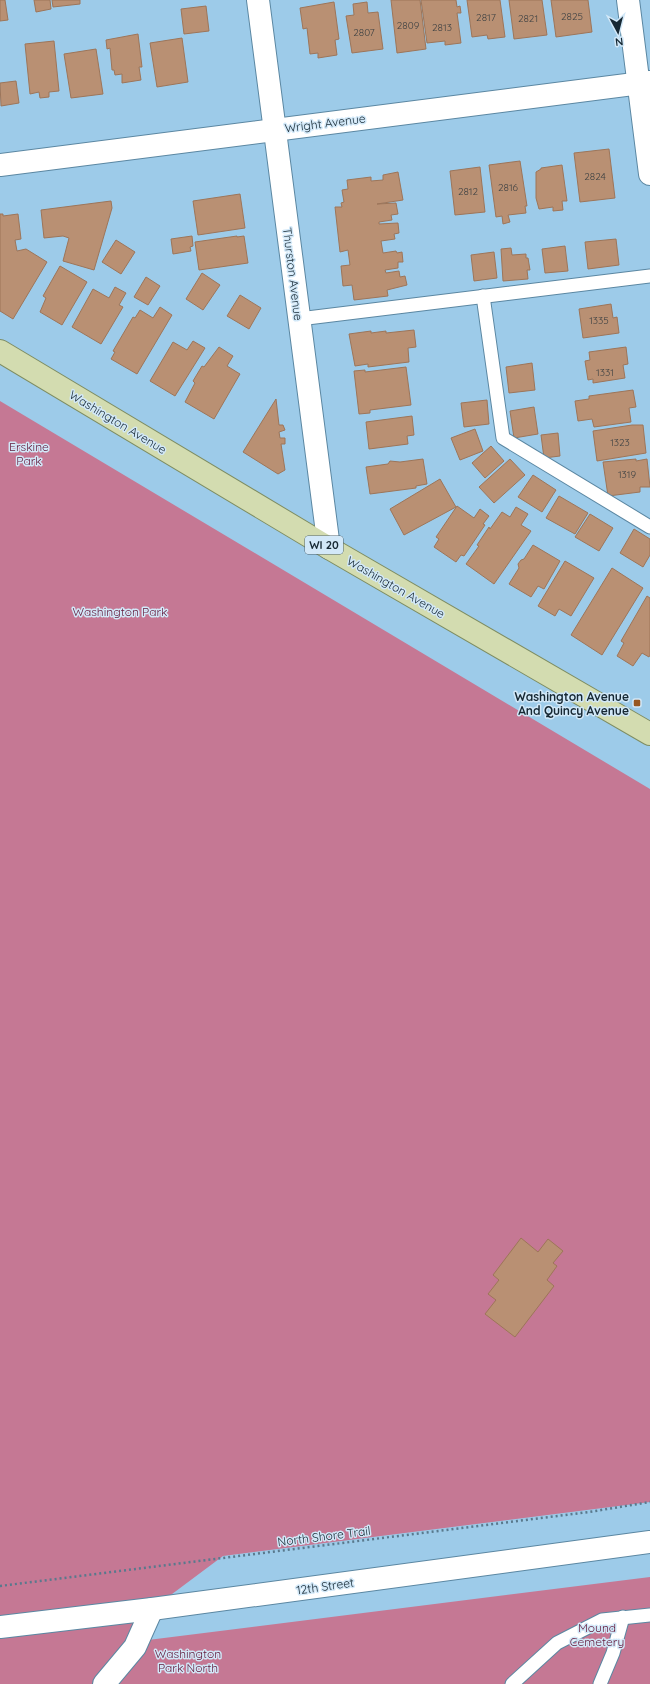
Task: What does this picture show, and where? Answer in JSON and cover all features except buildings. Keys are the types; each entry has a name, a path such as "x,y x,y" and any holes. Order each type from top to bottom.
{"main road":[{"name":"Washington Avenue","path":"0,352 329,548 650,734"}],"street":[{"name":"Thurston Avenue","path":"258,0 329,548"},
{"path":"628,0 644,82 650,174"},
{"name":"Wright Avenue","path":"0,165 644,82"},
{"name":"12th Street","path":"0,1627 152,1609 650,1542"},
{"path":"104,1684 135,1647 152,1609"}],"lane":[{"path":"299,319 650,276"},
{"path":"483,296 503,438 650,527"},
{"path":"512,1684 557,1643 602,1620 650,1615"},
{"path":"600,1684 613,1653 623,1617"}],"path":[{"name":"North Shore Trail","path":"0,1586 589,1512 650,1502"}],"green space":[{"path":"0,401 650,789 650,1502 223,1556 152,1609 124,1643 650,1577 650,1684 0,1684"}],"place":[{"name":"Washington Avenue And Quincy Avenue","path":"637,703"}],"park label":[{"name":"Erskine Park","path":"29,453"},
{"name":"Washington Park","path":"120,611"},
{"name":"Mound Cemetery","path":"597,1634"},
{"name":"Washington Park North","path":"188,1660"}]}
